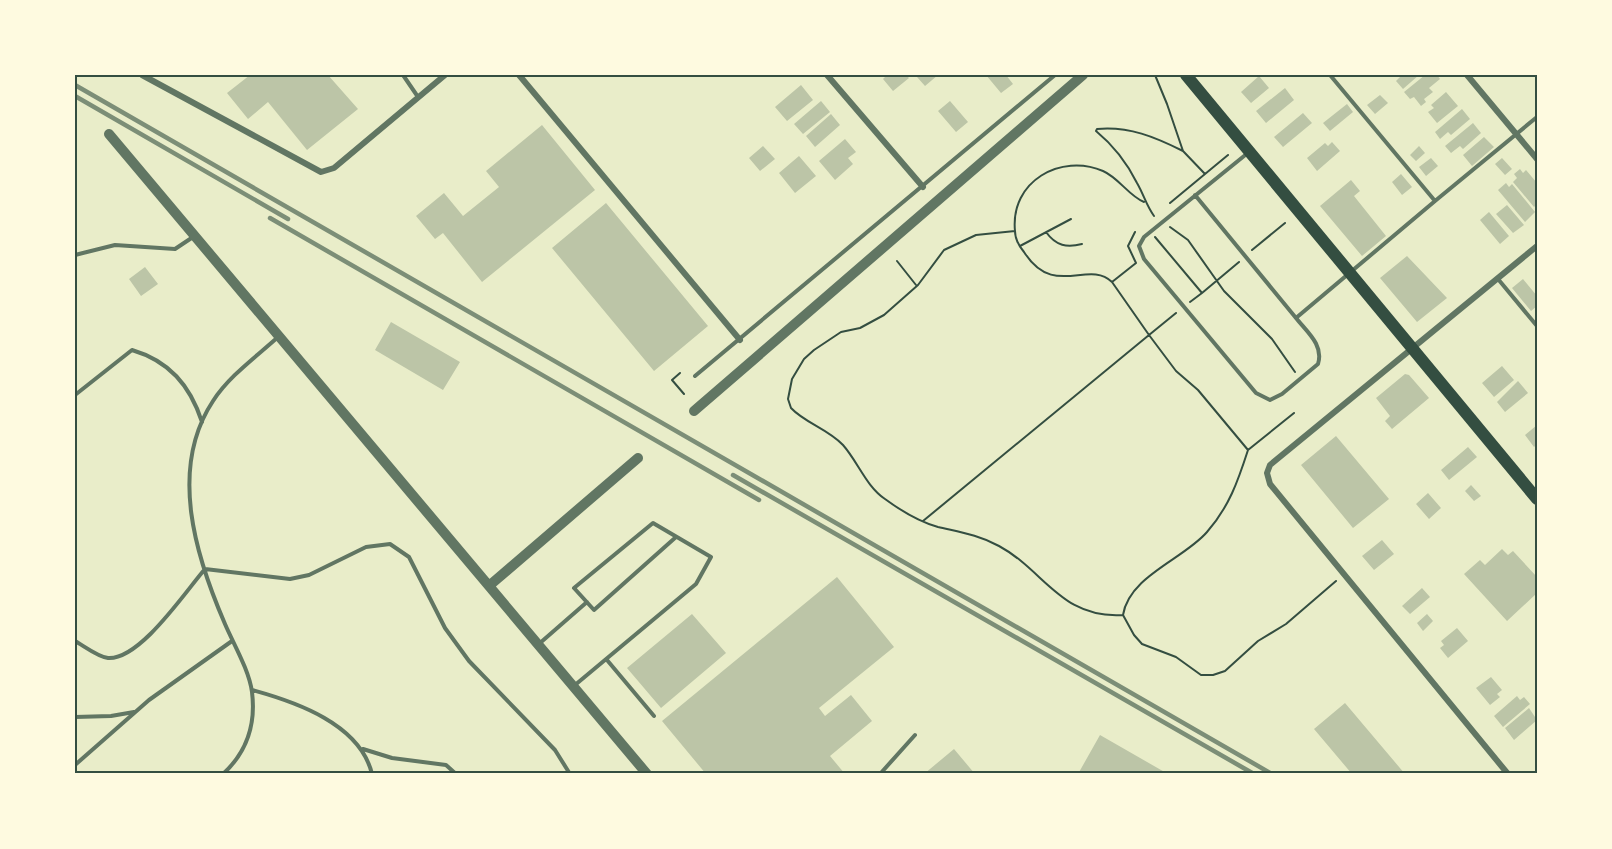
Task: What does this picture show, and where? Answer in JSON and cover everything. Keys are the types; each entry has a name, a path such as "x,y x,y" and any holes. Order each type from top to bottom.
{"main road":[{"path":"1186,75 1537,499"}],"street":[{"path":"142,75 321,172 334,168 445,75"},
{"path":"519,75 740,340"},
{"path":"827,75 923,187"},
{"path":"694,411 1083,75"},
{"path":"1467,75 1537,159"},
{"path":"109,134 647,774"},
{"path":"1508,774 1270,484 1267,473 1270,465 1537,246"},
{"path":"490,585 638,458"}],"lane":[{"path":"403,75 418,97"},
{"path":"695,376 1055,75"},
{"path":"1330,75 1435,201"},
{"path":"1296,318 1537,117"},
{"path":"1195,195 1320,350 1318,364 1276,398 1263,399 1140,253 1139,246 1150,232 1195,195 1249,152"},
{"path":"75,255 115,245 176,249 194,237"},
{"path":"1498,279 1537,326"},
{"path":"223,774 235,764 245,748 253,717 252,690 205,568 189,505 189,467 202,422 212,402 230,380 278,337"},
{"path":"75,395 132,350 152,356 181,378 194,397 202,422"},
{"path":"574,685 696,584 711,557 653,523 574,588 594,610 676,537"},
{"path":"205,568 290,579 309,575 366,547 390,544 410,557 445,628 469,661 555,750 570,774"},
{"path":"75,641 107,658 125,655 142,645 205,568"},
{"path":"539,644 587,602"},
{"path":"75,765 187,670 232,641"},
{"path":"607,660 654,716"},
{"path":"252,690 310,710 362,748 392,758 446,765 456,774"},
{"path":"75,717 111,716 135,712"},
{"path":"880,774 915,735"},
{"path":"362,748 372,774"}],"path":[{"path":"1155,75 1183,151"},
{"path":"1144,202 1134,176 1118,153 1096,131 1097,129 1127,130 1153,136 1183,151 1205,174"},
{"path":"1166,206 1228,155"},
{"path":"1248,450 1198,390 1176,371 1112,282 1098,273 1063,278 1033,266 1020,246 1014,231 1017,205 1031,181 1058,167 1079,165 1100,170 1119,181 1144,202 1161,223 1188,240 1216,280 1272,339 1300,379"},
{"path":"1146,222 1160,211"},
{"path":"1020,246 1071,219"},
{"path":"923,521 1285,224"},
{"path":"1112,282 1136,263 1128,246 1138,229"},
{"path":"1014,231 976,234 944,250 917,286 873,322 841,332 814,350 797,368 789,388 788,399 796,413 842,444 875,490 885,500 923,521 967,532 999,546 1016,557 1056,595 1077,606 1110,616 1123,615"},
{"path":"1046,232 1056,242 1065,246 1082,244"},
{"path":"1150,232 1202,292"},
{"path":"897,261 917,286"},
{"path":"680,373 672,380 684,394"},
{"path":"1293,413 1248,450 1232,497 1225,510 1197,542 1156,570 1127,602 1123,615 1134,636 1142,644 1176,657 1201,675 1213,675 1225,671 1258,640 1286,624 1343,574"}],"building":[{"path":"250,75 328,75 358,109 307,150 268,102 248,119 227,93"},
{"path":"887,75 906,75 909,78 893,91 883,79"},
{"path":"938,75 925,86 917,77"},
{"path":"986,75 1006,75 1013,84 1001,93"},
{"path":"1398,75 1419,75 1403,89 1396,81 1400,77"},
{"path":"1425,75 1437,75 1440,79 1429,88 1433,92 1424,99 1426,102 1421,106 1414,97 1410,99 1404,92"},
{"path":"1259,76 1269,88 1251,103 1241,92"},
{"path":"801,85 813,100 787,121 775,107"},
{"path":"1285,88 1294,100 1266,123 1256,111"},
{"path":"1446,92 1458,106 1437,123 1428,112 1434,108 1431,105"},
{"path":"1380,95 1388,103 1375,114 1367,105"},
{"path":"821,101 830,112 803,134 794,124"},
{"path":"950,101 968,122 956,132 938,111"},
{"path":"1347,104 1353,112 1330,131 1323,123"},
{"path":"1462,109 1470,119 1451,135 1448,132 1440,139 1435,132"},
{"path":"1303,113 1312,123 1283,147 1274,137"},
{"path":"831,114 840,125 815,147 806,136"},
{"path":"1473,123 1481,133 1463,149 1460,146 1451,153 1445,146"},
{"path":"542,125 595,190 482,282 443,233 435,239 416,216 444,193 463,216 499,187 486,171"},
{"path":"1484,137 1494,147 1472,166 1463,155"},
{"path":"845,139 856,152 848,158 853,164 835,180 819,161"},
{"path":"1332,142 1340,151 1317,171 1307,158 1325,143 1328,146"},
{"path":"763,146 775,159 760,171 749,158"},
{"path":"1419,146 1425,153 1416,161 1410,155"},
{"path":"799,156 816,176 795,193 779,173"},
{"path":"1431,158 1438,166 1426,176 1419,167"},
{"path":"1502,158 1512,169 1505,175 1495,164"},
{"path":"1520,169 1523,173 1526,170 1537,183 1537,204 1534,207 1513,182 1517,178 1514,174"},
{"path":"1401,174 1412,187 1402,195 1392,182"},
{"path":"1351,180 1360,191 1354,196 1386,236 1362,256 1320,206"},
{"path":"1506,183 1509,187 1512,184 1535,212 1525,222 1498,190"},
{"path":"606,203 708,326 654,371 552,248"},
{"path":"1507,205 1524,225 1513,233 1496,214"},
{"path":"1489,212 1509,236 1500,244 1480,220"},
{"path":"1407,256 1447,298 1417,322 1380,278"},
{"path":"145,267 158,284 141,296 129,279"},
{"path":"1523,279 1537,296 1537,306 1531,311 1512,288"},
{"path":"391,322 460,362 443,390 375,350"},
{"path":"1502,366 1514,380 1494,397 1482,383"},
{"path":"1405,374 1409,375 1429,398 1392,429 1385,421 1390,416 1376,398"},
{"path":"1518,381 1528,393 1505,412 1497,402"},
{"path":"1537,425 1537,444 1534,447 1525,435"},
{"path":"1336,436 1389,499 1353,528 1301,465"},
{"path":"1468,447 1477,457 1449,480 1441,470"},
{"path":"1471,485 1481,496 1474,501 1465,491"},
{"path":"1428,493 1441,508 1429,519 1416,504"},
{"path":"1382,540 1394,554 1374,570 1362,556"},
{"path":"1502,549 1508,555 1513,551 1537,577 1537,593 1507,621 1464,574 1480,560 1485,565"},
{"path":"837,577 894,647 819,708 825,716 851,695 872,721 830,756 845,774 706,774 662,721"},
{"path":"1422,588 1430,597 1410,614 1402,606"},
{"path":"692,614 726,653 661,708 627,668"},
{"path":"1427,614 1433,621 1423,631 1417,623"},
{"path":"1457,628 1468,641 1448,658 1440,648 1444,645 1441,641"},
{"path":"1491,677 1502,690 1497,694 1500,697 1490,705 1476,688"},
{"path":"1517,696 1520,700 1524,697 1530,704 1503,727 1494,716"},
{"path":"1345,703 1405,774 1352,774 1314,729"},
{"path":"1529,708 1537,720 1514,740 1505,728"},
{"path":"1100,735 1168,774 1078,774"},
{"path":"954,749 975,774 924,774"}],"railway":[{"path":"75,85 1272,774"},
{"path":"75,96 288,219"},
{"path":"270,218 759,500"},
{"path":"733,475 1254,774"}]}
